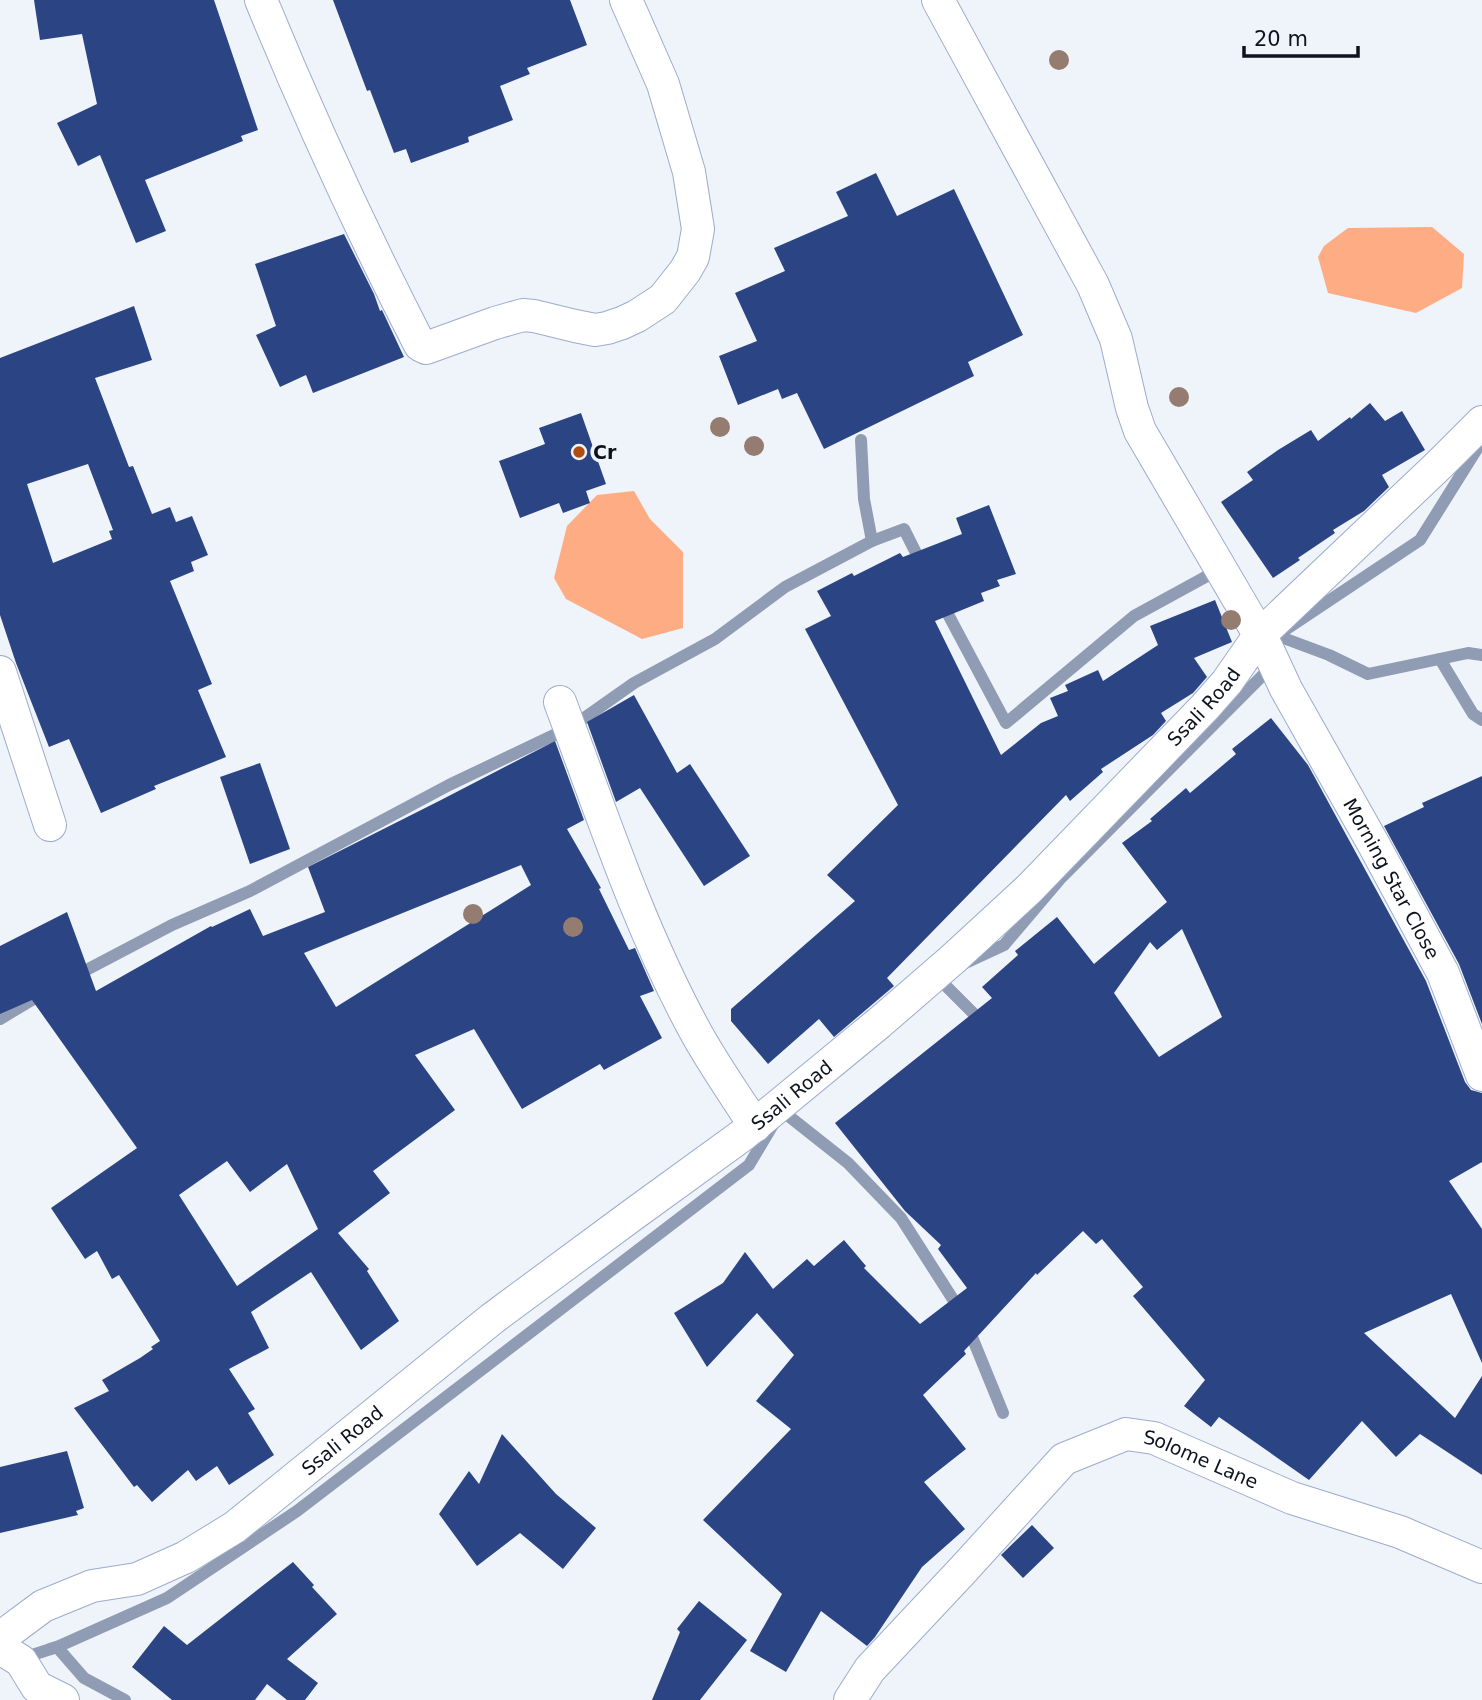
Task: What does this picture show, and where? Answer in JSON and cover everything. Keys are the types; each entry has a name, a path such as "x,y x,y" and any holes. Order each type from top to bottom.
{"street":[{"path":"261,0 346,196 420,345 426,348 523,315 595,330 607,328 637,316 663,299 685,271 693,257 698,229 689,172 663,84 626,0"},
{"name":"Morning Star Close","path":"938,0 1093,285 1116,339 1140,431 1263,642 1286,689 1443,973 1482,1075"},
{"name":"Ssali Road","path":"0,1638 43,1606 92,1586 137,1579 186,1557 235,1527 493,1318 755,1126 879,1023 1029,889 1205,707 1263,642 1482,422"},
{"path":"0,672 50,825"},
{"path":"560,702 627,884 660,958 693,1027 755,1126"},
{"name":"Solome Lane","path":"850,1700 870,1669 1064,1459 1126,1434 1154,1438 1292,1498 1400,1532 1482,1567"}],"shaded area":[{"path":"1432,227 1464,254 1462,288 1416,313 1328,293 1318,257 1324,246 1348,228"},
{"path":"634,491 650,519 683,552 683,628 642,639 566,599 554,578 567,526 597,495"}],"building":[{"path":"34,0 214,0 258,130 241,136 243,141 145,180 166,231 136,243 100,155 78,166 57,123 97,104 82,34 40,40"},
{"path":"333,0 570,0 587,45 527,68 530,74 500,86 513,120 468,137 469,142 411,163 406,149 394,153 370,90 367,91"},
{"path":"876,173 897,216 954,189 1023,335 968,362 974,376 824,449 797,393 782,399 778,389 738,405 719,356 757,341 735,293 785,271 774,248 848,216 836,192"},
{"path":"344,234 404,357 313,393 306,375 280,387 256,335 276,326 255,264"},
{"path":"134,306 152,360 95,378 129,467 133,466 152,514 170,507 176,522 192,516 208,555 191,562 194,571 170,581 212,684 198,690 226,757 154,786 156,789 101,813 69,739 49,747 0,615 0,358","holes":["88,464 113,530 109,531 112,539 53,563 27,484"]},
{"path":"1370,403 1385,421 1402,411 1425,450 1382,475 1389,487 1364,511 1333,530 1335,533 1273,578 1221,502 1253,480 1247,472 1278,450 1311,430 1318,441"},
{"path":"581,413 606,484 586,491 590,503 563,513 559,503 520,518 499,461 545,444 539,428"},
{"path":"989,505 1016,574 997,580 1000,586 981,593 984,601 935,621 1001,755 1041,723 1058,716 1050,698 1068,691 1065,685 1098,670 1103,681 1158,645 1150,626 1215,600 1232,642 1194,658 1207,677 1193,693 1161,713 1166,721 1153,735 1101,769 1103,772 1070,801 1066,795 887,978 894,986 834,1037 819,1019 768,1064 731,1021 731,1009 855,901 827,875 898,805 805,629 831,616 817,591 900,553 903,557 962,534 956,518"},
{"path":"634,695 677,773 690,764 750,856 704,886 640,788 616,802 587,722"},
{"path":"1271,718 1308,765 1426,981 1465,1082 1471,1090 1482,1093 1482,1162 1449,1181 1482,1229 1482,1363 1451,1294 1364,1333 1455,1418 1482,1376 1482,1475 1420,1434 1396,1457 1362,1421 1309,1480 1219,1417 1211,1427 1184,1406 1205,1380 1133,1296 1143,1287 1102,1239 1096,1244 1083,1231 1037,1275 1036,1273 964,1351 966,1354 923,1395 966,1449 924,1482 965,1529 922,1567 867,1646 821,1611 786,1672 750,1651 782,1594 703,1520 791,1429 756,1401 794,1355 757,1313 707,1367 674,1313 723,1283 745,1252 773,1289 807,1259 814,1266 844,1240 866,1266 864,1268 920,1324 967,1288 938,1249 941,1245 905,1211 835,1123 992,998 982,987 1018,955 1015,951 1057,917 1094,964 1167,902 1122,843 1152,821 1150,819 1186,788 1190,793 1236,754 1232,749","holes":["1182,929 1222,1017 1159,1057 1114,993 1150,942 1157,950"]},
{"path":"555,741 584,820 567,829 601,888 599,889 629,950 635,948 654,991 640,996 662,1038 604,1070 600,1064 522,1109 474,1029 415,1055 455,1110 373,1171 390,1193 338,1233 369,1269 367,1271 399,1321 361,1350 311,1272 251,1312 269,1348 229,1369 255,1409 248,1413 274,1455 229,1485 217,1466 196,1481 188,1470 152,1502 137,1485 134,1487 74,1408 109,1391 102,1380 140,1358 160,1341 119,1275 112,1279 97,1251 85,1259 51,1208 137,1148 32,1000 0,1014 0,946 67,912 96,991 211,926 250,909 263,936 325,912 308,867","holes":["521,865 531,885 336,1007 304,953","227,1161 250,1192 287,1164 318,1229 237,1286 179,1195"]},
{"path":"260,763 290,849 250,864 220,777"},
{"path":"1482,776 1482,1024 1459,964 1384,826 1424,807 1422,803"},
{"path":"502,1434 556,1494 596,1528 563,1569 520,1533 477,1566 439,1514 469,1471 479,1484"},
{"path":"67,1451 84,1508 76,1511 78,1515 0,1533 0,1467"},
{"path":"1032,1525 1054,1548 1023,1578 1001,1555"},
{"path":"293,1562 337,1614 287,1659 318,1683 305,1700 287,1700 267,1684 255,1700 172,1700 132,1667 164,1626 187,1645"},
{"path":"699,1601 747,1640 700,1700 652,1700 680,1632 677,1629"}],"waterway":[{"path":"861,440 864,499 872,541"},
{"path":"1279,634 1420,540 1482,441"},
{"path":"73,977 172,925 250,891 449,785 573,726 634,683 715,639 785,587 872,541 904,529 922,565"},
{"path":"942,603 1006,723 1134,616 1209,575"},
{"path":"1278,636 1329,655 1368,674 1468,653 1482,655"},
{"path":"1440,659 1473,714 1482,720"},
{"path":"963,964 1004,945 1060,879 1273,665"},
{"path":"937,977 985,1022"},
{"path":"0,1019 45,992"},
{"path":"781,1110 848,1163 901,1218 963,1315 1003,1413"},
{"path":"29,1656 57,1647 167,1598 297,1511 749,1165 774,1123"},
{"path":"50,1649 57,1647 84,1678 125,1700"}],"place":[{"name":"Cr","path":"579,452"}]}
